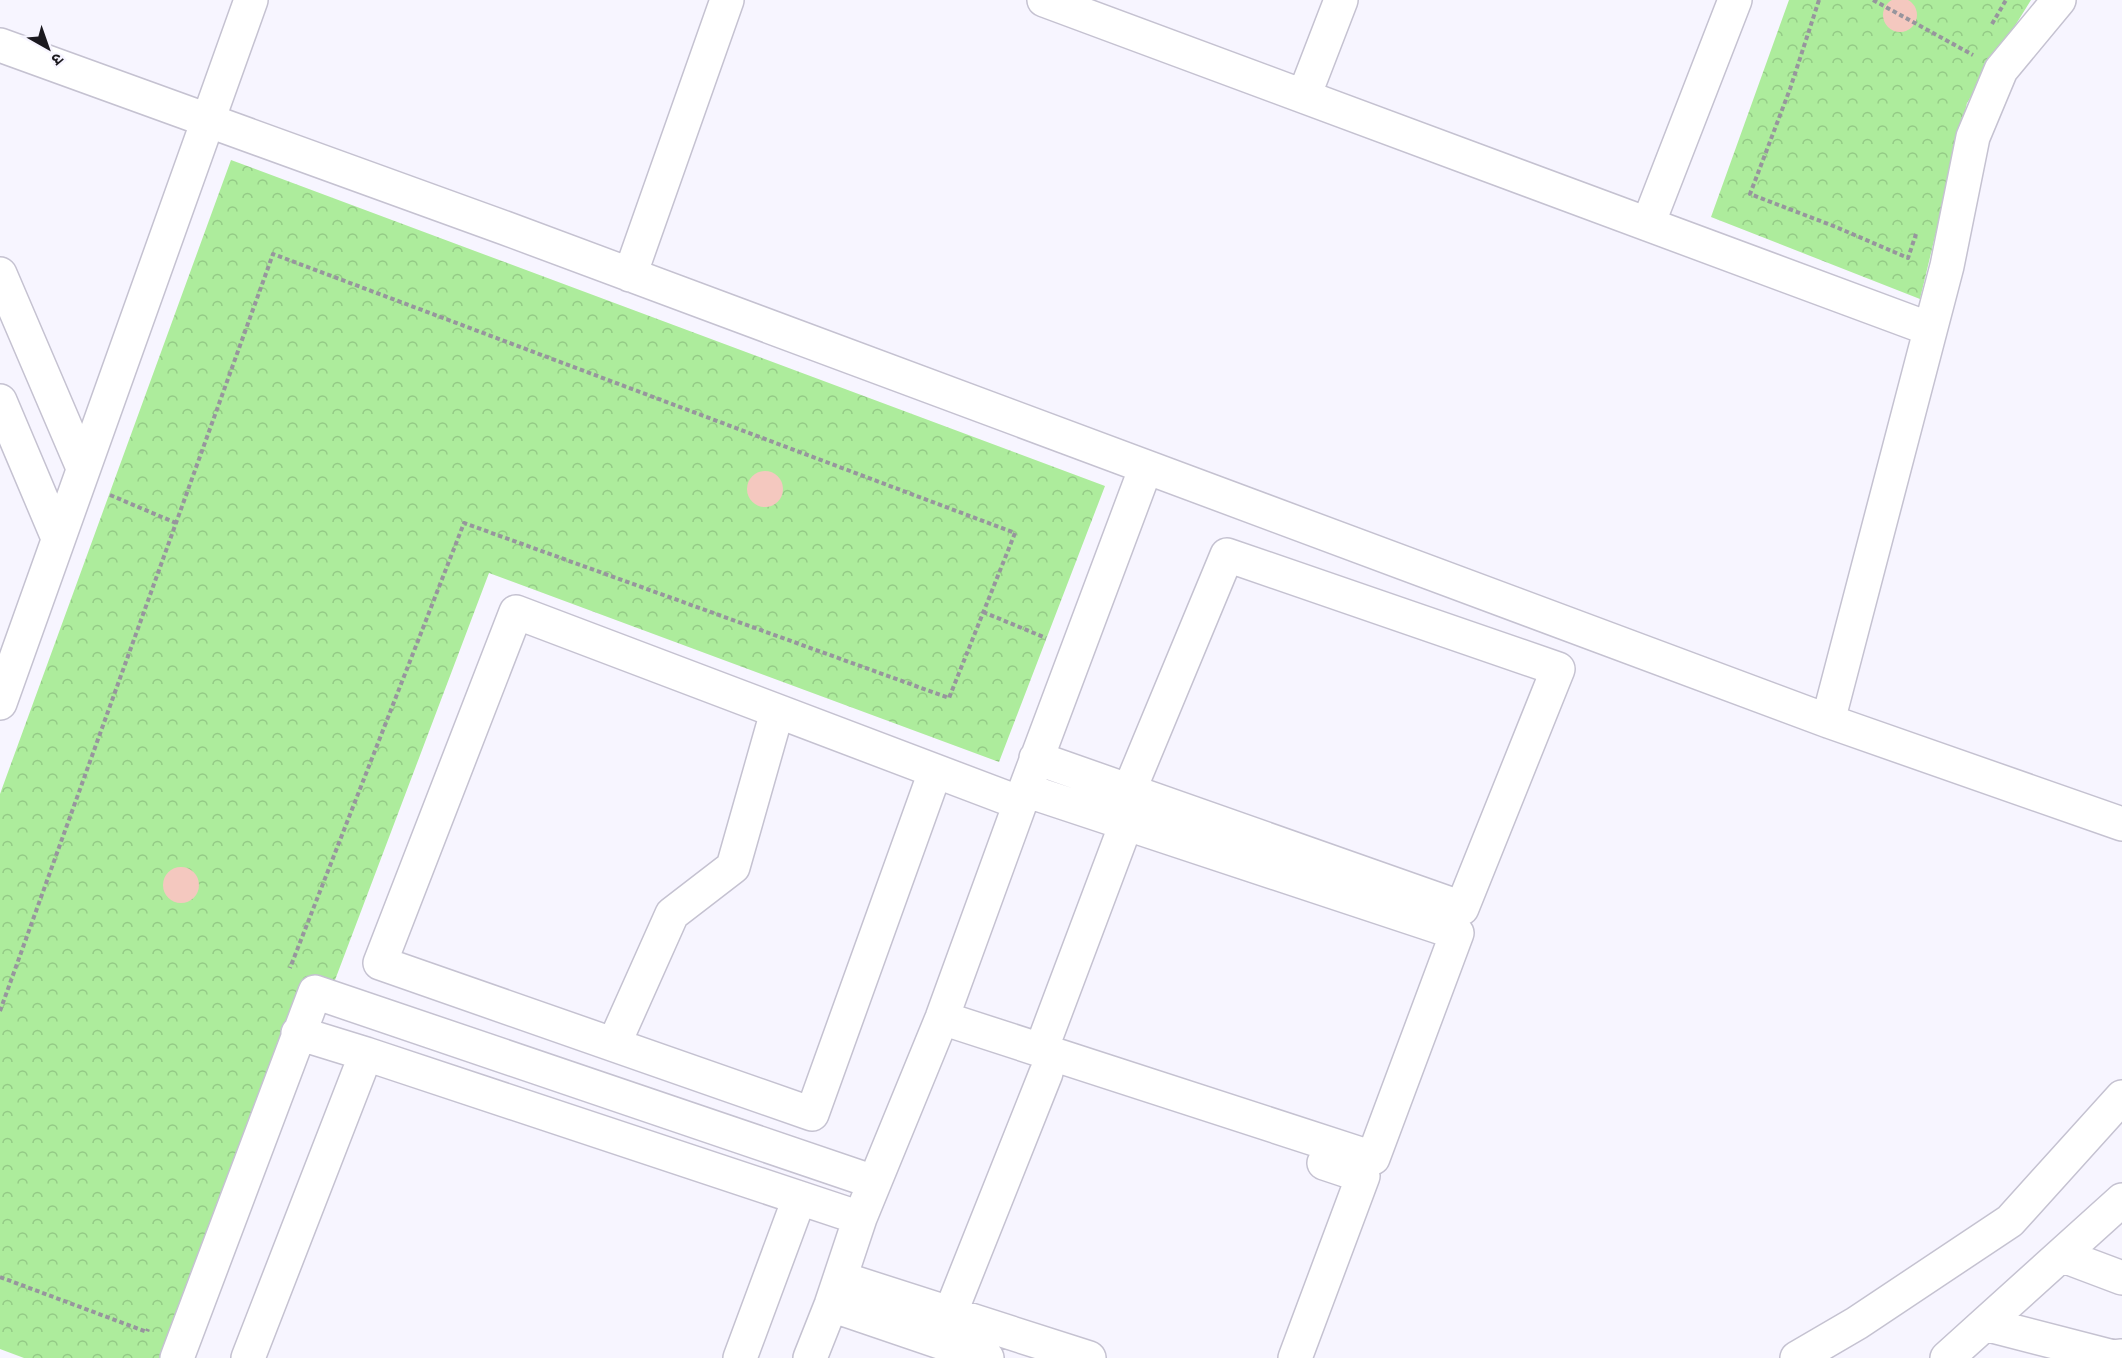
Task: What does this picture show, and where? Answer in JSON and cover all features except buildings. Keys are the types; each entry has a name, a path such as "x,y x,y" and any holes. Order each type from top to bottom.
{"street":[{"path":"0,703 251,0"},
{"path":"630,275 727,0"},
{"path":"1044,0 1930,329"},
{"path":"1304,96 1341,0"},
{"path":"1648,224 1735,0"},
{"path":"1828,721 1947,266 1973,137 2001,70 2059,0"},
{"path":"0,45 630,275 1828,721 2122,824"},
{"path":"0,274 81,475"},
{"path":"0,401 58,537"},
{"path":"810,1358 860,1218 937,1028 1146,467"},
{"path":"1036,758 1129,791 1462,908 1558,669 1227,555 1129,791"},
{"path":"935,772 812,1114 380,963 516,612 935,772 1126,824 1456,933 1373,1158 1040,1064"},
{"path":"614,1044 672,914 733,867 777,711"},
{"path":"940,1331 1040,1064 1126,824"},
{"path":"177,1358 315,992 874,1182"},
{"path":"937,1028 1363,1176 1295,1358"},
{"path":"298,1033 860,1218"},
{"path":"248,1358 366,1054"},
{"path":"1797,1358 1857,1323 2010,1221 2122,1097"},
{"path":"740,1358 799,1199"},
{"path":"1947,1358 2122,1200"},
{"path":"2061,1255 2122,1278"},
{"path":"835,1292 940,1331 987,1358"},
{"path":"1985,1324 2113,1357 2122,1356"},
{"path":"940,1331 1089,1358"}],"path":[{"path":"1819,0 1790,88 1750,194 1836,226 1908,258 1919,224"},
{"path":"1873,0 1973,55"},
{"path":"1990,28 2006,0"},
{"path":"1970,66 1979,46"},
{"path":"0,1011 273,254 1015,533 949,698"},
{"path":"81,475 176,523"},
{"path":"983,612 1077,651"}],"green space":[{"path":"1789,0 2031,0 1967,103 1920,299 1711,217"},
{"path":"231,160 1105,486 999,762 489,573 192,1358 24,1358 0,1349 0,794"}]}
